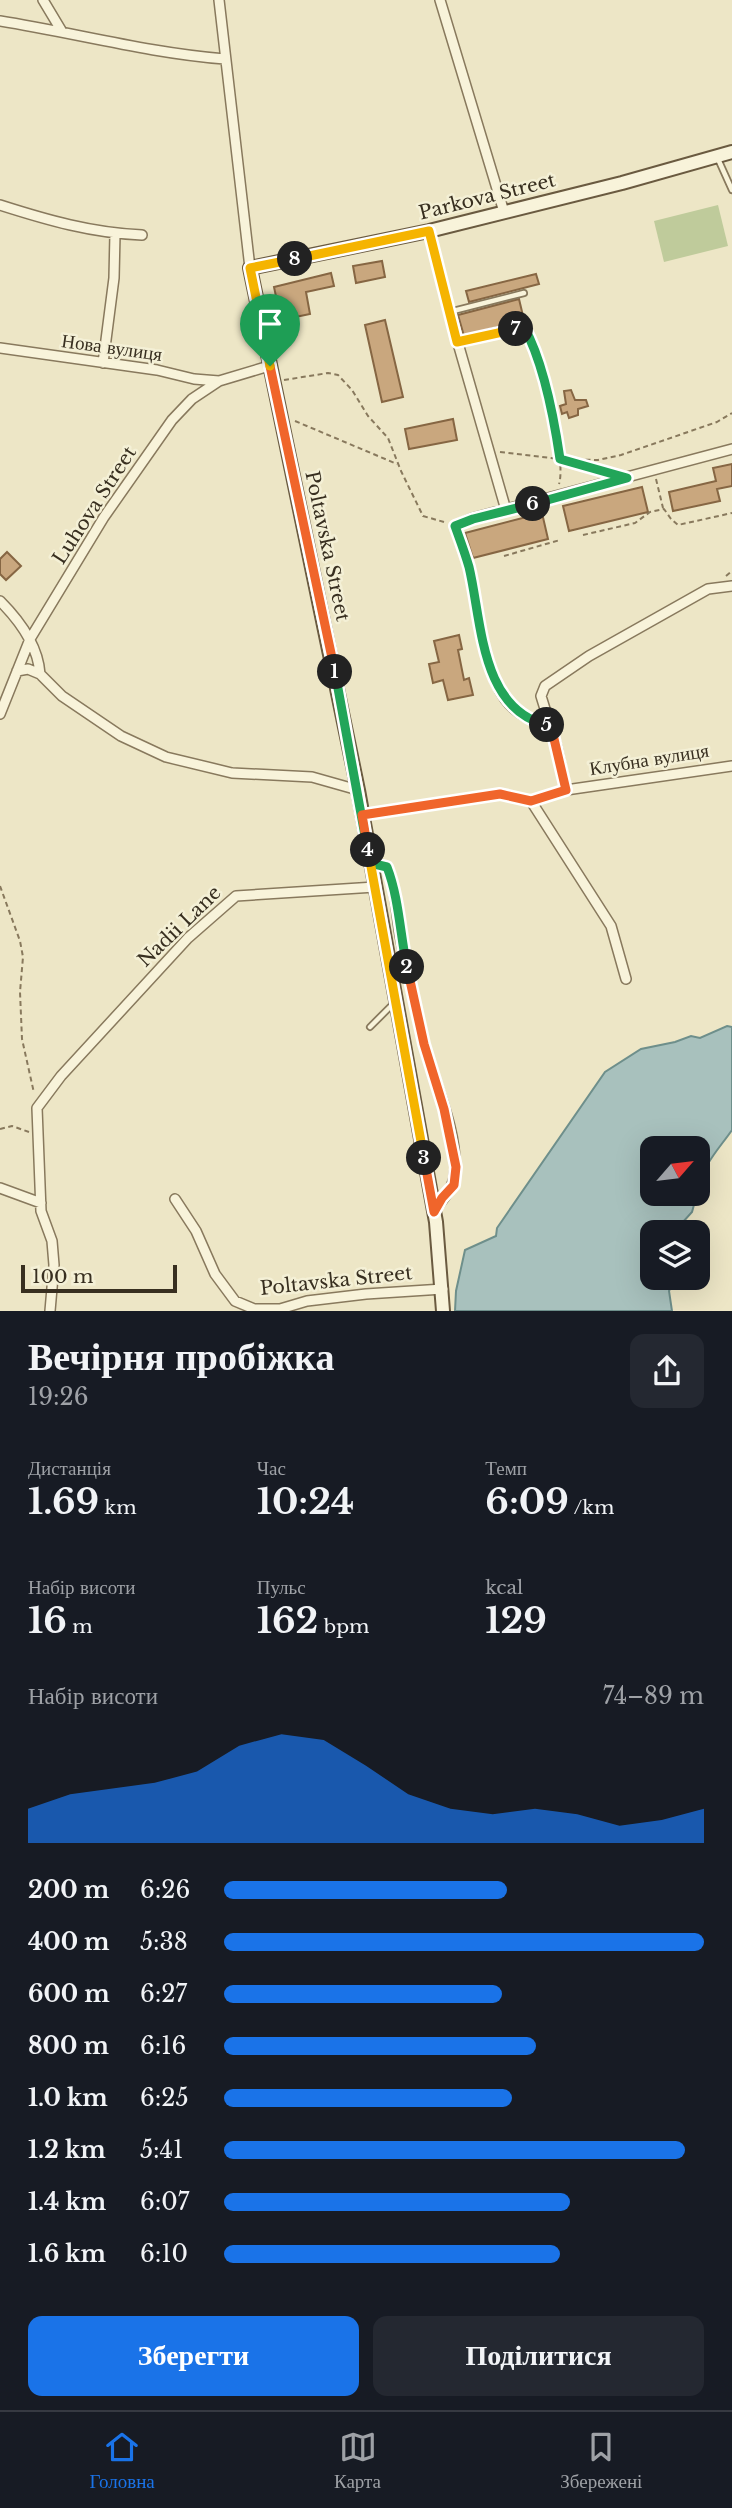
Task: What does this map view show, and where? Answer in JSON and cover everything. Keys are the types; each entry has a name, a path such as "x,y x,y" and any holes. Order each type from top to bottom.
{"street":[{"path":"43,0 61,30"},
{"name":"Poltavska Street","path":"219,0 250,268 358,790 435,1217 443,1311"},
{"path":"440,0 504,212"},
{"path":"0,21 61,30 97,40 184,56 225,59"},
{"name":"Parkova Street","path":"250,268 429,231 732,152"},
{"path":"0,205 59,224 115,234 142,235"},
{"path":"429,231 457,342 506,510"},
{"path":"103,363 114,278 115,234"},
{"name":"Нова вулиця","path":"0,348 219,381"},
{"name":"Luhova Street","path":"0,714 30,639 104,517 172,420 192,399 219,381 270,366"},
{"path":"551,726 526,718 505,699 492,671 483,640 468,566 455,526 732,449"},
{"path":"566,790 541,696 545,686 589,656 708,589 732,586"},
{"path":"0,601 30,639 39,660 40,674"},
{"path":"17,671 28,669 40,674 62,696 121,736 166,757 232,773 312,777 358,790"},
{"name":"Клубна вулиця","path":"362,815 500,794 531,801 566,790 732,766"},
{"path":"531,801 611,926 626,979"},
{"path":"370,863 387,867 393,883 400,933 424,1044 451,1138 456,1167 454,1185 442,1198 435,1217"},
{"name":"Nadii Lane","path":"37,1108 109,1021 188,938 236,896 375,887"},
{"path":"37,1108 41,1211 52,1241 54,1265 51,1311"},
{"path":"0,1188 41,1203"},
{"name":"Poltavska Street","path":"175,1199 196,1231 215,1275 235,1301 254,1309 280,1309 307,1301 443,1289"}],"lane":[{"path":"717,157 732,190"},
{"path":"449,312 524,293"},
{"path":"457,342 524,327"},
{"path":"370,1027 395,1002"}],"path":[{"path":"524,327 531,338 540,367 560,459 561,477 555,498"},
{"path":"284,380 328,373 338,375 388,438 424,516 455,526"},
{"path":"489,450 560,459 598,460 621,455 717,422 732,414"},
{"path":"295,421 398,464"},
{"path":"560,459 605,472"},
{"path":"653,471 664,509 678,525 732,513"},
{"path":"583,534 635,523 650,512 664,509"},
{"path":"503,556 560,540"},
{"path":"0,887 20,941 23,957 20,992 22,1039 37,1108"},
{"path":"0,1129 12,1126 30,1133 38,1143"}],"green space":[{"path":"718,205 728,246 664,262 654,221"}],"water":[{"path":"727,1026 732,1027 732,1130 710,1160 710,1136 640,1136 640,1206 694,1206 685,1220 640,1220 640,1290 669,1290 672,1311 455,1311 456,1291 465,1250 496,1236 497,1228 605,1072 641,1049 691,1036 700,1038"}],"building":[{"path":"382,261 385,277 356,283 353,266"},
{"path":"331,273 334,286 306,292 310,314 281,320 274,287"},
{"path":"536,274 539,284 469,302 466,291"},
{"path":"519,299 524,320 464,336 458,315"},
{"path":"385,320 403,397 382,402 365,325"},
{"path":"571,390 575,400 586,400 588,406 578,409 578,415 569,418 567,412 562,414 560,406 566,404 564,391"},
{"path":"453,419 457,440 409,449 405,429"},
{"path":"732,464 732,486 717,489 720,501 673,511 669,492 716,481 713,468"},
{"path":"642,487 648,512 569,531 563,506"},
{"path":"542,513 548,539 473,558 465,533"},
{"path":"7,552 21,566 6,580 0,574 0,559"},
{"path":"459,635 462,649 458,650 464,680 469,678 473,695 448,700 443,680 433,683 429,664 439,662 434,641"}],"route":[{"path":"270,366 250,268 429,231 457,342 524,327 531,338 540,367 560,459 627,478 455,526 468,566 492,671 505,699 526,718 551,726 566,790 531,801 500,794 362,815 395,1002 434,1212 454,1185 456,1167 451,1138 424,1044 400,933 393,883 387,867 370,863 338,686 270,366"}]}
